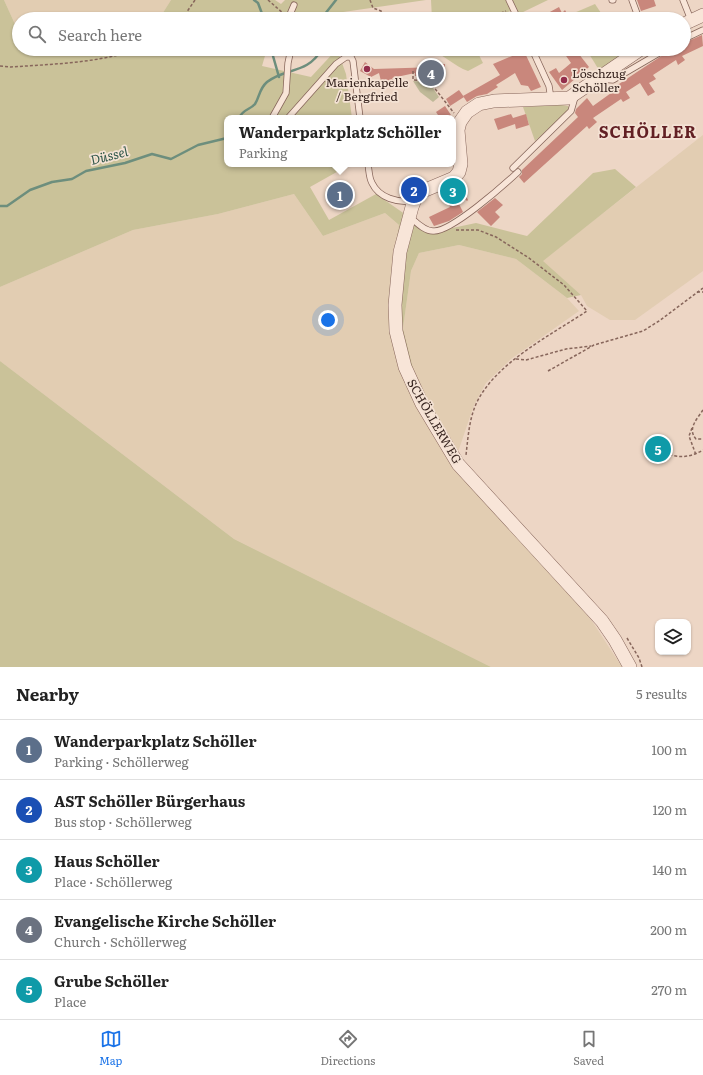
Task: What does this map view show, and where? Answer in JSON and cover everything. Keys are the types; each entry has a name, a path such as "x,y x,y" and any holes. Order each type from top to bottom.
{"street":[{"path":"691,20 703,15"},
{"path":"415,201 423,191 454,178 459,172 461,164 458,135 463,117 471,109 485,103 567,98 576,94 631,56"},
{"name":"SCHÖLLERWEG","path":"415,201 400,252 395,305 396,331 405,367 413,386 458,464 602,621 615,640 630,667"}],"lane":[{"path":"509,0 515,12"},
{"path":"632,0 636,12"},
{"path":"683,0 685,12"},
{"path":"291,12 294,5"},
{"path":"691,36 703,30"},
{"path":"274,115 286,93 289,56"},
{"path":"535,56 549,86 551,100"},
{"path":"598,79 613,80 654,56"},
{"path":"291,115 336,64 346,57 351,57 353,61 360,115"},
{"path":"513,168 571,111 576,94"},
{"path":"369,167 372,183 379,192 388,198 404,202 415,201"},
{"path":"410,216 428,230 438,231 473,211 518,172"}],"path":[{"path":"187,12 195,0"},
{"path":"268,0 281,12"},
{"path":"370,0 373,8 382,12"},
{"path":"504,12 513,8"},
{"path":"0,66 11,67 84,61 116,56"},
{"path":"413,71 413,80 429,81 453,112 463,117"},
{"path":"438,231 478,230 496,237 529,258 564,285 587,311 516,359 502,370 488,386 476,404 469,426 466,458 458,464"},
{"path":"516,359 526,360 566,349 594,345 643,330 659,321 703,288"},
{"path":"696,292 703,292"},
{"path":"548,371 594,345"},
{"path":"696,455 689,436 703,410"},
{"path":"692,428 693,436 696,439 703,439"},
{"path":"660,451 669,455 683,458 696,455 703,450"}],"shaded area":[{"path":"0,0 4,0 12,18 12,56 265,56 262,66 311,77 330,56 340,56 346,74 352,115 224,115 224,167 346,167 310,187 329,220 376,194 422,226 438,231 476,223 527,236 593,173 615,169 636,187 543,261 581,295 567,298 516,259 459,245 419,253 411,271 403,328 415,376 402,346 395,271 392,268 399,225 385,213 323,236 294,194 218,214 133,230 0,287"},
{"path":"4,0 171,0 163,12 12,12 12,18"},
{"path":"171,0 275,0 281,4 285,0 426,0 343,12 163,12"},
{"path":"431,0 548,0 523,12 432,12"},
{"path":"595,4 600,12 576,12"},
{"path":"442,56 480,56 483,63 468,71"},
{"path":"590,56 620,56 599,70"},
{"path":"413,81 429,82 439,97 433,102 420,92"},
{"path":"568,106 569,108 566,113 535,141 523,107"},
{"path":"703,135 703,271 635,320 610,320 587,306 581,295 542,261"},
{"path":"294,194 323,236 385,213 399,225 392,268 395,271 392,306 418,405 548,570 592,621 622,667 491,667 234,539 0,361 0,287 133,230 218,214"},
{"path":"459,245 516,259 567,298 579,311 511,359 486,383 474,405 457,455 445,436 415,376 403,328 411,271 419,253"},
{"path":"0,361 234,539 491,667 0,667"}],"building":[{"path":"637,0 654,0 656,6 641,11"},
{"path":"559,7 562,12 550,12"},
{"path":"702,35 703,46 691,52 691,40"},
{"path":"512,56 526,56 541,87 531,91 528,86 521,85 515,73 496,85 498,87 487,94 477,96 467,102 463,96 500,75 493,64"},
{"path":"566,56 580,56 589,67 562,90 549,72 556,68 559,73 571,63"},
{"path":"661,56 682,56 685,60 678,65 676,60 653,75 656,79 649,83 655,92 648,96 640,83 626,92 630,98 623,102 621,99 593,118 597,122 589,129 587,126 524,183 519,177 522,174 522,170 578,117 575,113 576,109 587,98 593,106 618,88 616,86"},
{"path":"365,62 374,69 437,67 437,64 445,64 445,76 423,78 423,76 415,76 415,73 392,78 393,80 388,81 388,84 382,85 379,73 371,77 360,71"},
{"path":"459,90 464,97 450,106 446,99"},
{"path":"445,106 451,115 438,115 436,112"},
{"path":"511,114 513,118 526,114 529,125 516,129 515,124 498,130 494,119"},
{"path":"460,183 468,200 467,201 453,187"},
{"path":"451,188 463,212 449,221 434,226 429,217 450,207 442,192"},
{"path":"495,198 503,205 495,212 500,217 491,226 477,212"}],"waterway":[{"path":"254,0 258,3 261,12"},
{"name":"Düssel","path":"327,12 336,0"},
{"path":"273,56 279,77"},
{"name":"Düssel","path":"241,115 255,104 262,87 267,82 274,77 303,67 310,63 317,56"},
{"name":"Düssel","path":"0,206 7,206 30,190 52,182 72,179 86,171 125,163 152,154 171,159 198,145 224,139"}],"place":[{"name":"Marienkapelle / Bergfried","path":"367,69"},
{"name":"Evangelische Kirche Schöller","path":"431,73"},
{"name":"Löschzug Schöller","path":"564,80"},
{"name":"AST Schöller Bürgerhaus","path":"414,190"},
{"name":"Haus Schöller","path":"453,191"},
{"name":"Wanderparkplatz Schöller","path":"340,195"},
{"name":"Grube Schöller","path":"658,449"}],"district":[{"name":"SCHÖLLER","path":"648,131"}]}
